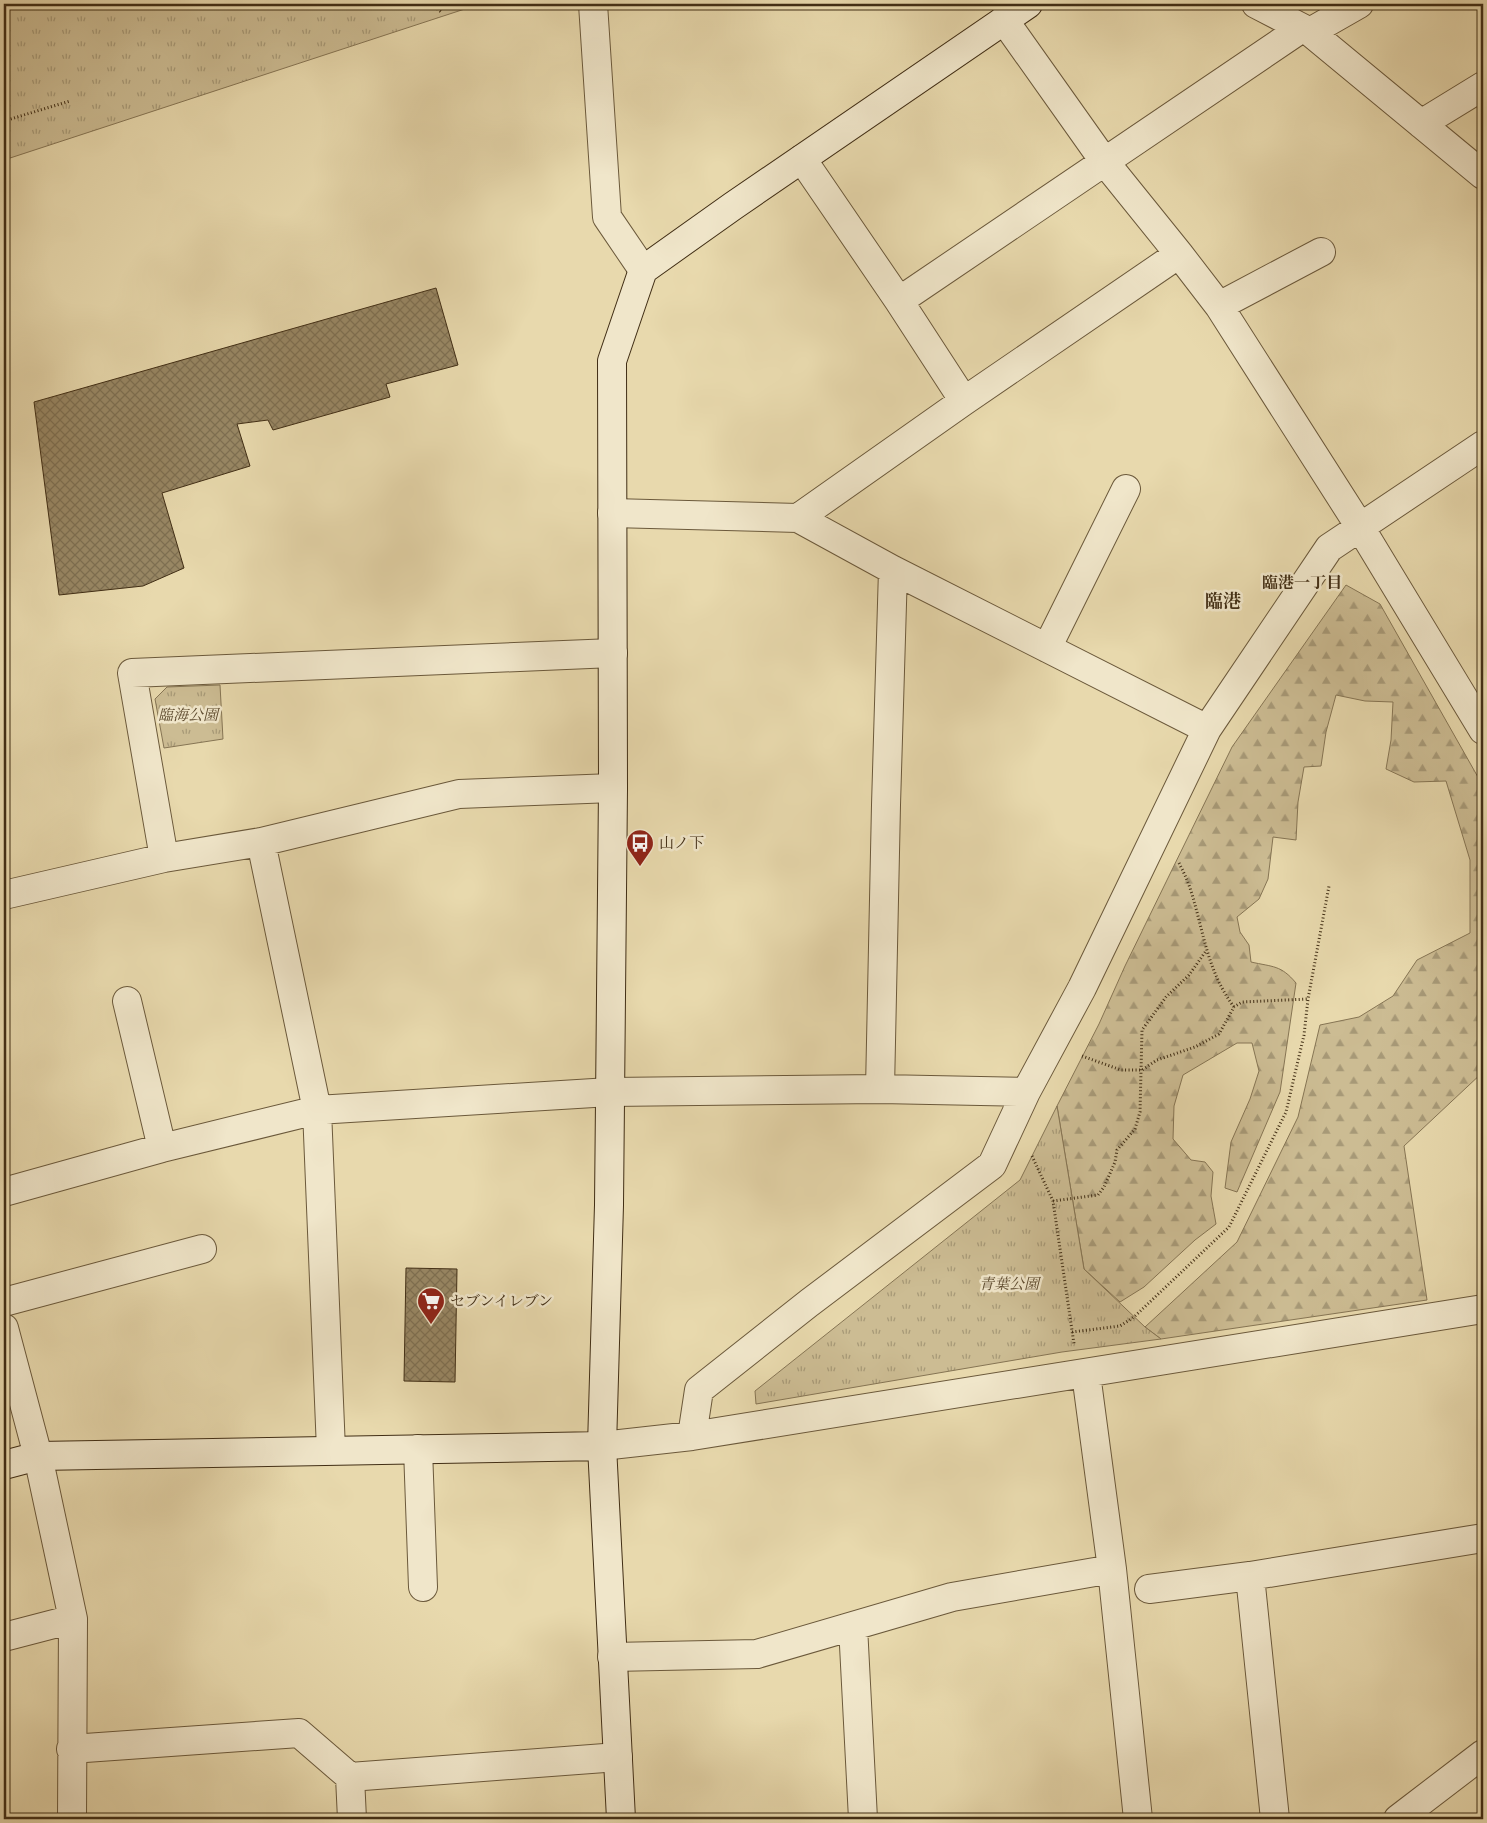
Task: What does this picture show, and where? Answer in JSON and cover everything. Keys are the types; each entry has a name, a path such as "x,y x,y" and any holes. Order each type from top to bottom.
{"street":[{"path":"593,4 607,217 643,270"},
{"path":"621,1819 602,1446 609,1205 613,788 612,362 643,270 1028,4"},
{"path":"1256,4 1306,30 1483,175"},
{"path":"899,301 1104,161 1306,30 1359,4"},
{"path":"1004,20 1104,161 1219,306 1360,527 1483,730"},
{"path":"1421,124 1483,86"},
{"path":"802,159 899,301 964,401"},
{"path":"1219,306 1321,252"},
{"path":"798,518 964,401 1179,254"},
{"path":"692,1436 699,1390 809,1303 992,1165 1026,1092 1082,988 1207,729 1329,548 1483,445"},
{"path":"1047,648 1126,489"},
{"path":"612,512 798,518 893,570 1207,729"},
{"path":"880,1089 893,570"},
{"path":"164,858 132,673 613,653"},
{"path":"4,895 164,858 261,842 458,794 613,788"},
{"path":"261,842 317,1110 331,1450"},
{"path":"127,1001 162,1148"},
{"path":"4,1192 162,1148 317,1110 610,1092 880,1089 1026,1092"},
{"path":"4,1302 202,1249"},
{"path":"4,1465 38,1456 602,1446 692,1436 1483,1309"},
{"path":"4,1328 38,1456 73,1619 72,1819"},
{"path":"1086,1374 1112,1569 1138,1819"},
{"path":"418,1449 422,1587"},
{"path":"1149,1589 1250,1576 1483,1538"},
{"path":"612,1657 757,1654 952,1596 1112,1569"},
{"path":"1250,1576 1276,1819"},
{"path":"4,1637 73,1619"},
{"path":"853,1626 863,1819"},
{"path":"71,1749 299,1733 350,1777 618,1757"},
{"path":"1398,1819 1483,1754"},
{"path":"350,1777 352,1819"}],"path":[{"path":"432,4 440,12"},
{"path":"4,122 70,101"},
{"path":"1178,861 1190,886 1206,951 1222,991 1234,1007"},
{"path":"1072,1332 1120,1326 1134,1317 1229,1228 1286,1112 1304,1035 1308,999 1329,886"},
{"path":"1053,1201 1098,1195 1104,1186 1115,1162 1117,1150 1135,1129 1140,1112 1142,1030 1166,997 1189,975 1206,951"},
{"path":"1052,1042 1106,1066 1121,1070 1142,1070 1157,1060 1195,1047 1219,1034 1234,1007 1242,1002 1308,999"},
{"path":"1014,1117 1053,1201 1074,1347"}],"green space":[{"path":"4,4 480,4 4,160"},
{"path":"1346,585 1380,604 1483,786 1483,1072 1404,1146 1427,1300 1161,1339 1145,1327 1237,1242 1298,1117 1320,1025 1359,1017 1393,996 1417,960 1470,933 1470,860 1446,781 1414,782 1386,769 1391,740 1393,702 1365,701 1336,695 1326,732 1321,766 1304,767 1298,802 1296,840 1273,837 1268,879 1259,899 1237,917 1240,932 1249,945 1251,962 1281,970 1296,983 1280,1092 1237,1192 1225,1188 1231,1142 1250,1099 1259,1071 1252,1043 1237,1043 1183,1075 1174,1106 1173,1139 1191,1160 1205,1162 1213,1172 1211,1196 1216,1224 1195,1240 1144,1287 1120,1302 1084,1269 1057,1106 1099,1024 1125,966 1232,747"},
{"name":"臨海公園","path":"220,685 223,739 164,748 155,699 167,687"},
{"name":"青葉公園","path":"1057,1106 1084,1269 1145,1327 1161,1339 1062,1352 756,1404 755,1391 1020,1180"}],"building":[{"path":"436,288 458,365 386,384 390,397 273,430 268,420 237,424 250,466 162,493 184,568 143,586 59,595 34,402"},
{"name":"セブンイレブン","path":"406,1268 457,1269 455,1382 404,1381"}],"place":[{"name":"山ノ下","path":"640,867"},
{"name":"セブンイレブン","path":"431,1325"}],"district":[{"name":"臨港一丁目","path":"1302,582"},
{"name":"臨港","path":"1223,601"}]}
